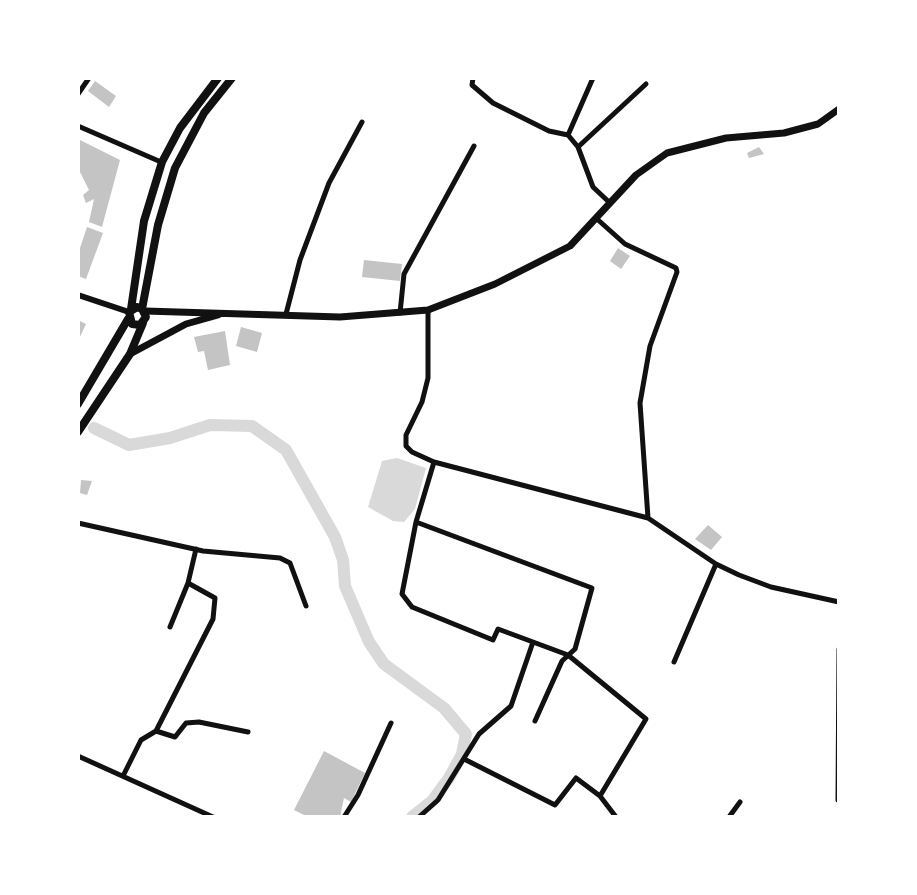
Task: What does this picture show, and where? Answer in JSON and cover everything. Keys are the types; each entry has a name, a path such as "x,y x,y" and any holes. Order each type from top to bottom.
{"highway":[{"path":"78,404 129,313 144,221 162,162 180,128 218,78"},
{"path":"78,432 130,354 143,323 158,225 175,168 204,113 232,78"},
{"path":"129,313 144,310"},
{"path":"129,313 134,325 143,323"}],"main road":[{"path":"144,310 286,314 400,314 428,310 495,284 570,246 636,175 667,153 726,138 784,133 818,124 839,109"},
{"path":"130,354 186,324 228,312"}],"street":[{"path":"78,94 89,78"},
{"path":"473,78 472,85 493,103 549,131 568,135 578,147 593,187 610,203"},
{"path":"568,135 593,78"},
{"path":"578,147 646,84"},
{"path":"286,314 300,260 329,183 362,122"},
{"path":"78,126 162,162"},
{"path":"400,314 404,274 474,146"},
{"path":"597,219 625,244 676,268 677,272 650,346 640,403 648,518"},
{"path":"78,295 129,313"},
{"path":"428,310 428,378 422,402 406,435 406,446 434,462 648,518 716,564 771,587 839,602"},
{"path":"434,462 416,522 404,579 405,601 412,607 493,640 498,629 568,655 646,719 600,796"},
{"path":"416,522 592,588 575,649 568,655 535,721"},
{"path":"78,523 196,549 280,558 290,563 306,606"},
{"path":"170,627 188,583 196,549"},
{"path":"674,662 716,564"},
{"path":"123,776 141,740 156,731 213,619 215,598 188,583"},
{"path":"419,817 438,800 466,760 479,734 511,706 533,642"},
{"path":"838,800 839,649"},
{"path":"156,731 175,737 186,723 199,722 248,732"},
{"path":"344,817 358,795 391,723"},
{"path":"78,756 213,817"},
{"path":"466,760 555,805 576,778 600,796 616,817"},
{"path":"729,817 740,802"}],"shaded area":[{"path":"397,458 426,468 415,509 404,522 393,521 368,507 382,461"}],"building":[{"path":"95,81 116,96 109,107 88,91"},
{"path":"78,139 120,160 102,227 89,222 94,199 86,203 83,195 89,190 78,168"},
{"path":"759,147 764,154 749,158 747,153"},
{"path":"87,227 103,233 86,279 78,276 78,254"},
{"path":"618,248 630,256 621,269 610,261"},
{"path":"364,260 402,264 400,281 362,277"},
{"path":"78,320 86,324 78,341"},
{"path":"241,327 262,333 257,352 236,346"},
{"path":"225,331 230,365 208,370 204,351 198,352 194,337"},
{"path":"81,480 92,481 87,495 80,493"},
{"path":"708,525 722,537 711,550 695,539"},
{"path":"324,751 365,773 351,802 344,798 340,817 308,817 294,810"}],"waterway":[{"path":"94,428 129,445 170,438 210,425 252,426 286,450 335,537 343,560 345,586 369,642 384,664 444,708 466,734 462,754 449,778 432,801 412,817"}]}
